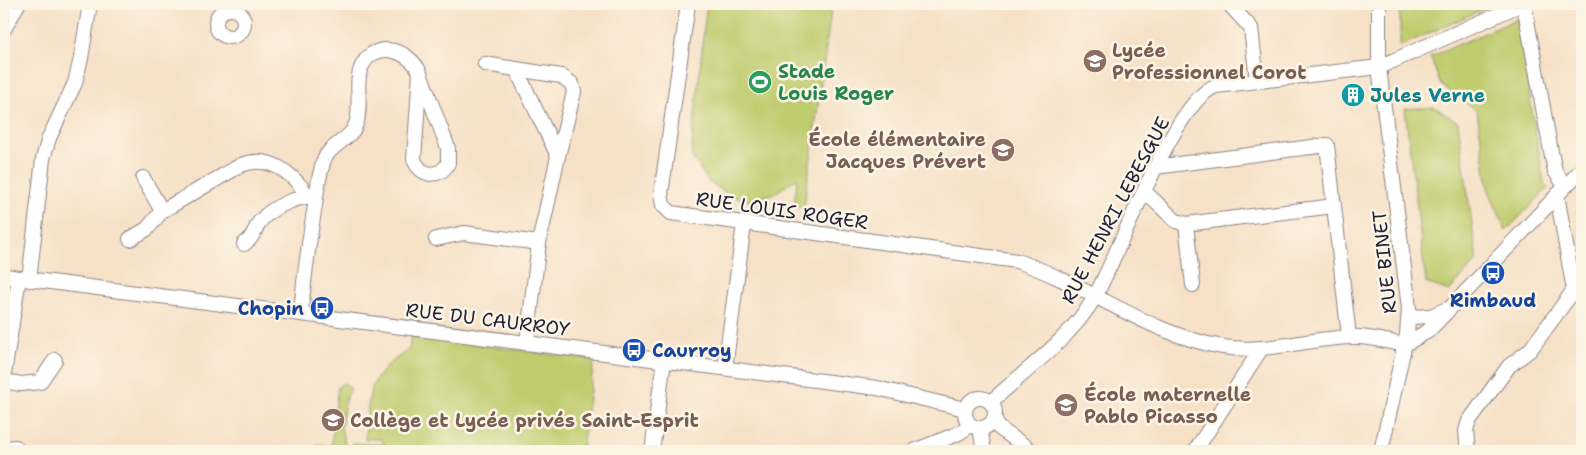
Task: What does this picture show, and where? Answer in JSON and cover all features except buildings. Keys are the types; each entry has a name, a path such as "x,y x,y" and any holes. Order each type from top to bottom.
{"street":[{"path":"4,29 18,4"},
{"path":"4,374 24,279 43,159 49,138 74,83 81,58 90,4"},
{"name":"RUE LOUIS ROGER","path":"688,4 662,201 666,210 676,214 744,224 1011,260 1053,275 1094,297 1185,338 1232,349 1261,349 1350,337 1368,338 1404,345"},
{"path":"1229,4 1251,28 1257,81"},
{"name":"RUE BINET","path":"1379,4 1379,67 1408,294 1409,316 1381,451"},
{"path":"1468,451 1466,431 1470,421 1510,366 1530,350 1578,285 1523,4"},
{"name":"RUE HENRI LEBESGUE","path":"991,402 1070,329 1094,297 1155,167 1172,137 1202,94 1216,86 1379,67 1523,4"},
{"path":"300,314 312,197 324,159 331,150 350,136 357,122 360,71 371,55 385,50 401,53 414,62 420,73 450,154 446,167 434,174 421,170 414,159 420,73"},
{"path":"485,64 561,76 572,84 574,92 539,243 526,342"},
{"path":"516,69 558,156"},
{"path":"1155,167 1327,145 1350,337"},
{"path":"130,239 147,228 162,211 241,165 252,162 263,162 286,171 312,197"},
{"path":"1404,345 1428,331 1582,169"},
{"path":"143,178 162,211"},
{"path":"1144,191 1176,221 1186,224 1334,206"},
{"path":"244,244 252,239 264,217 291,201 312,197"},
{"path":"725,368 744,224"},
{"path":"1186,224 1193,286"},
{"path":"436,239 464,233 539,243"},
{"name":"RUE DU CAURROY","path":"4,276 882,389 965,409"},
{"path":"1409,316 1437,314 1458,300"},
{"path":"1195,451 1261,349"},
{"path":"4,381 21,384 40,382 54,360"},
{"path":"652,451 664,360"},
{"path":"984,451 976,427 966,420 965,409 968,403 976,398 983,397 991,402 995,409 994,420 999,428 1032,451"},
{"path":"914,451 976,427 988,426 994,420"},
{"path":"4,448 16,447 16,451"}],"green space":[{"name":"Stade Louis Roger","path":"711,4 832,4 804,207 794,206 797,178 774,194 751,201 731,196 709,182 691,155 706,10"},
{"path":"1400,4 1495,4 1400,46"},
{"path":"1517,19 1544,184 1548,188 1506,231 1488,188 1477,111 1441,85 1430,57"},
{"path":"1434,107 1458,122 1477,261 1449,291 1426,283 1405,109"},
{"path":"411,336 594,360 582,450 355,451 352,443 385,444 381,439 365,439 372,387 384,369 409,349"},
{"path":"344,383 351,389 345,400 341,428 347,451 313,451 317,444 331,446 338,387"}],"place":[{"name":"Lycée Professionnel Corot","path":"1095,61"},
{"name":"Stade Louis Roger","path":"760,82"},
{"name":"Jules Verne","path":"1353,95"},
{"name":"École élémentaire Jacques Prévert","path":"1003,150"},
{"name":"Rimbaud","path":"1493,273"},
{"name":"Chopin","path":"322,308"},
{"name":"Caurroy","path":"634,350"},
{"name":"École maternelle Pablo Picasso","path":"1066,405"},
{"name":"Collège et Lycée privés Saint-Esprit","path":"333,420"}]}
